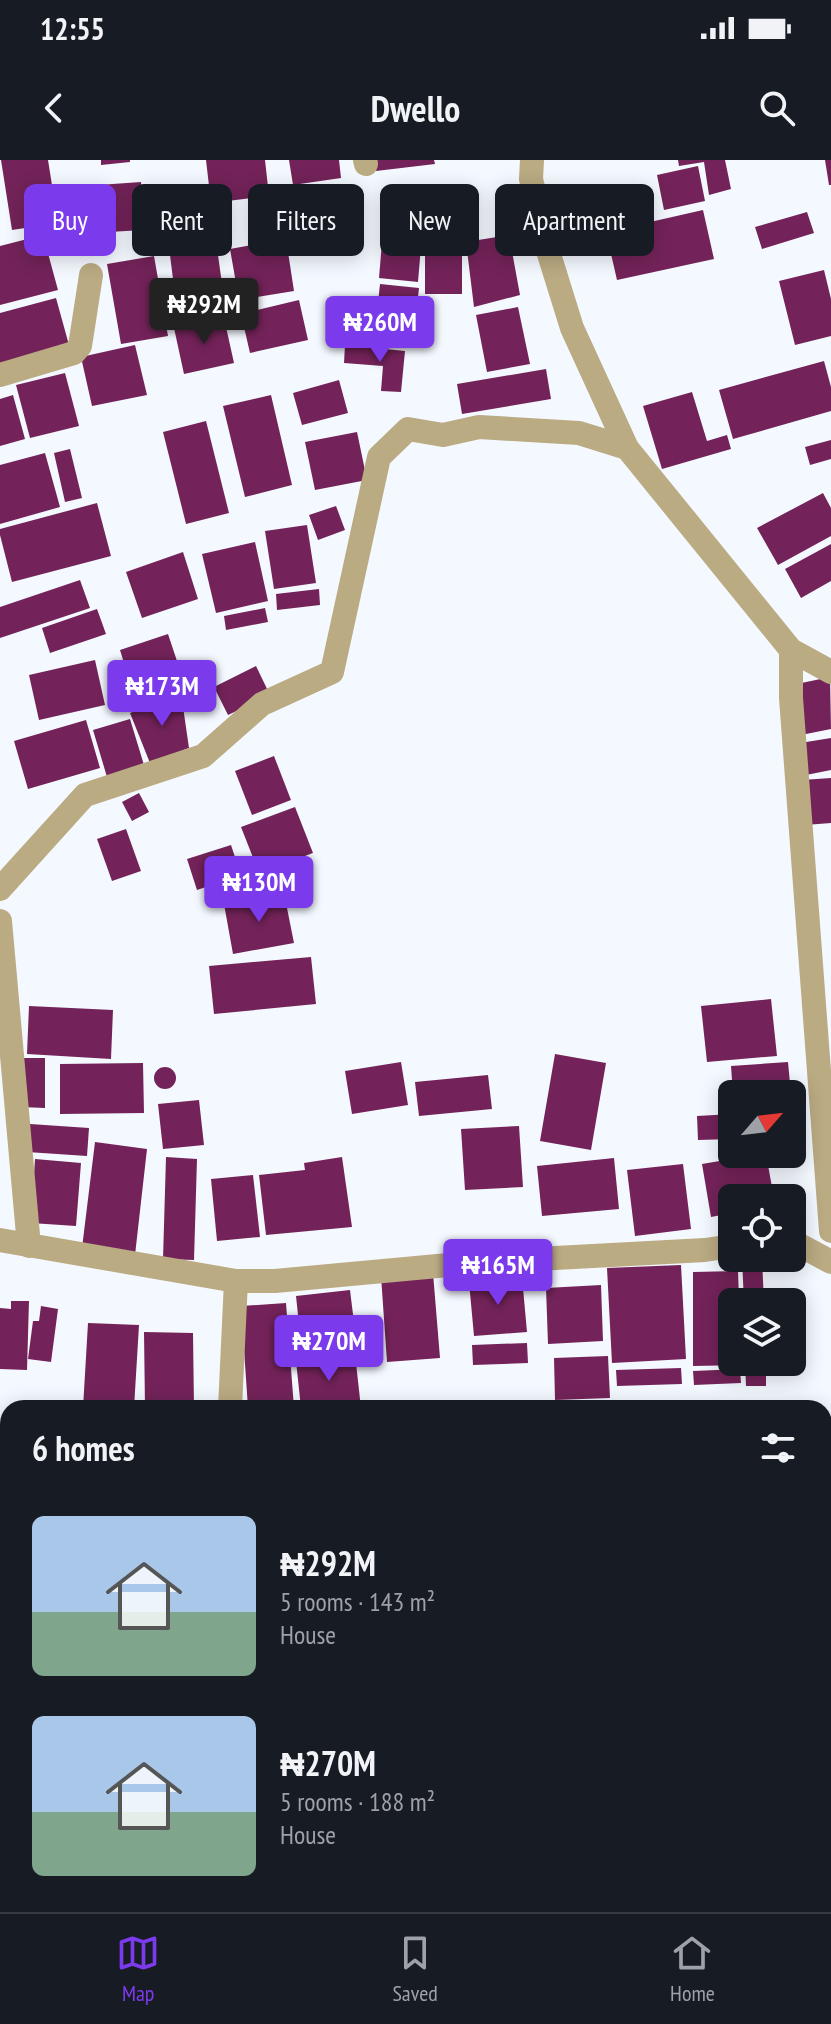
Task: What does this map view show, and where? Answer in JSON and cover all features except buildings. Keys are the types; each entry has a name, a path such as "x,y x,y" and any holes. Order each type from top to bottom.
{"street":[{"path":"532,160 531,179 548,251 572,328 627,448 791,650 831,672"},
{"path":"0,375 74,353 80,346 91,275"},
{"path":"0,889 85,795 203,756 262,704 332,672 379,457 408,429 443,435 479,427 579,433 627,448"},
{"path":"791,650 791,698 831,1231"},
{"path":"0,921 29,1246"},
{"path":"0,1240 236,1281 275,1281 481,1262 718,1248"},
{"path":"806,1249 831,1262"},
{"path":"230,1400 236,1281"}]}
